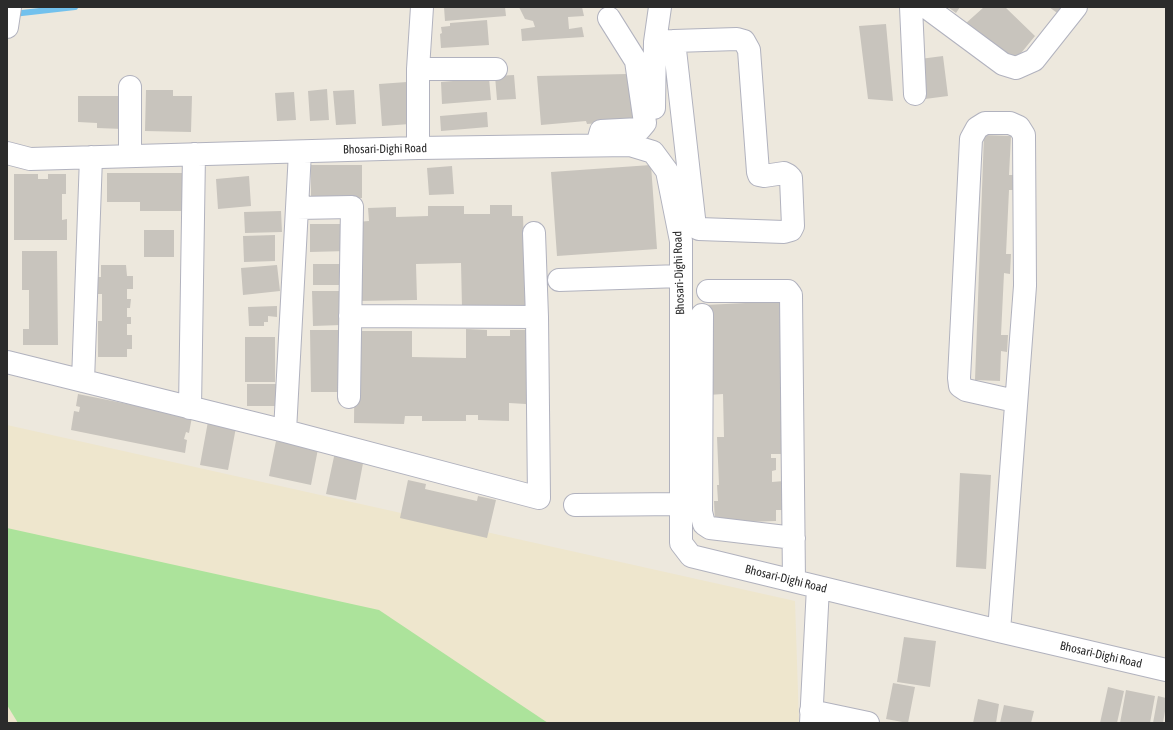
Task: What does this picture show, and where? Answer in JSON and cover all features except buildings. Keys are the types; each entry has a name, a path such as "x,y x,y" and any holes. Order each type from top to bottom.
{"street":[{"path":"7,27 10,7"},
{"path":"418,148 418,69 422,7"},
{"path":"660,7 665,42 696,227 784,232 791,230 793,226 791,178 788,174 784,173 764,176 759,175 758,172 749,50 744,41 737,39 665,42"},
{"path":"911,7 915,94"},
{"path":"926,7 1003,64 1016,68 1034,60 1076,7"},
{"path":"598,145 601,132 640,129 645,123 636,61 609,18"},
{"path":"653,152 665,42"},
{"path":"418,69 496,69"},
{"path":"130,87 130,156"},
{"path":"999,631 1025,286 1024,135 1018,127 1010,123 986,123 977,128 972,139 959,378 960,386 966,390 1016,401"},
{"name":"Bhosari-Dighi Road","path":"7,154 30,159 418,148 598,145 630,145 653,152 667,171 681,241 681,543 692,556 794,582 1166,670"},
{"path":"285,431 300,152"},
{"path":"190,408 194,154"},
{"path":"83,381 91,157"},
{"path":"297,208 352,207 349,397"},
{"path":"7,362 285,431 539,498 537,317 534,233"},
{"path":"559,280 682,276"},
{"path":"708,291 788,291 792,295 794,582"},
{"path":"702,315 701,512 704,524 710,528 794,538"},
{"path":"350,316 537,317"},
{"path":"576,505 681,504"},
{"path":"818,587 811,717 868,723"}],"shaded area":[{"path":"7,425 795,601 799,723 7,723"}],"green space":[{"path":"7,528 379,610 548,723 18,723 7,705"}],"waterway":[{"path":"13,14 75,7"}]}
